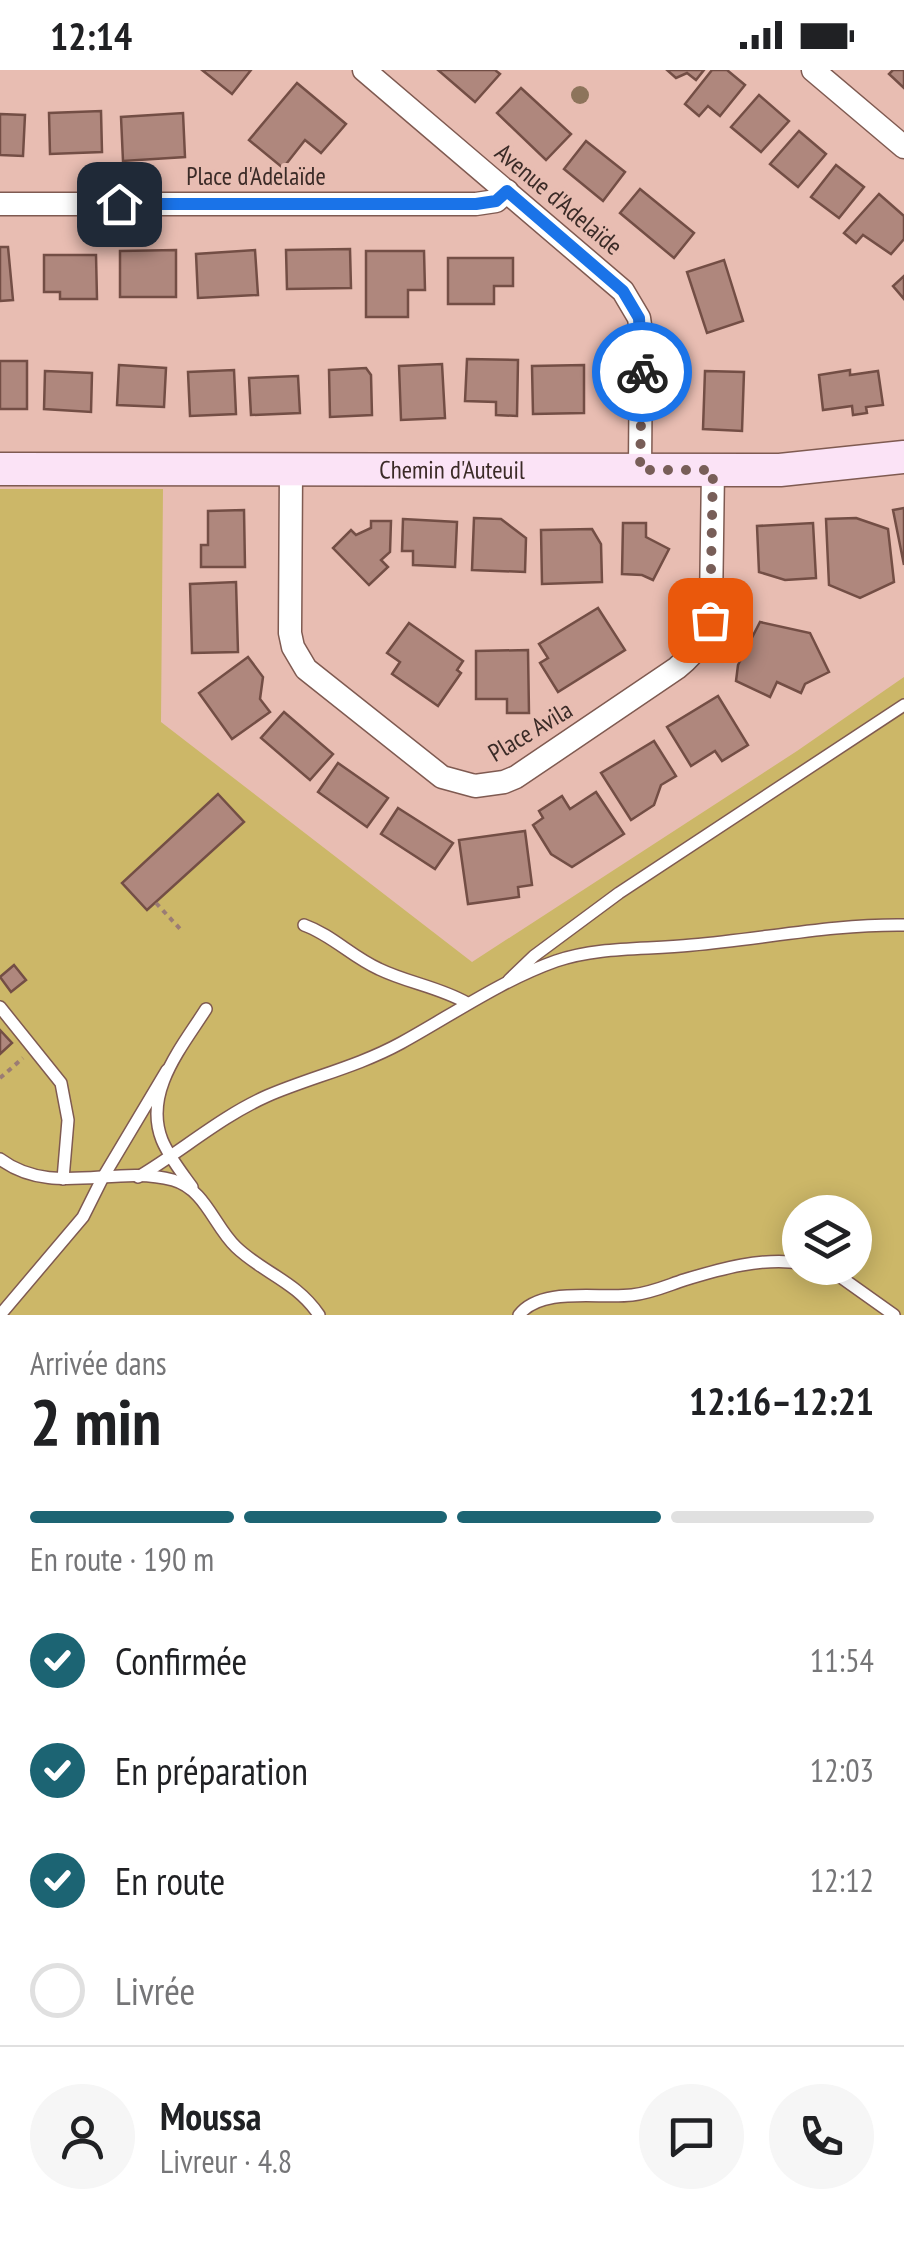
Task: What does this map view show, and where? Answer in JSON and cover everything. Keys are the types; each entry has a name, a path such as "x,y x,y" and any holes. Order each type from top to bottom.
{"street":[{"name":"Avenue d'Adelaïde","path":"364,70 609,277 633,305 639,318 642,348 640,470"},
{"path":"813,70 904,147"},
{"name":"Place d'Adelaïde","path":"0,204 476,204 496,201 507,191"},
{"name":"Chemin d'Auteuil","path":"0,469 802,469 904,457"},
{"name":"Place Avila","path":"291,470 289,619 298,657 316,679 442,777 475,786 516,777 678,668 698,648 712,606 713,470"}],"lane":[{"path":"503,986 534,956 619,893 904,706"},
{"path":"304,925 320,930 377,968 468,1003"},
{"path":"138,1177 244,1108 372,1058 468,1003 555,962 583,954 692,946 815,929 904,926"},
{"path":"0,1007 54,1070 66,1100 68,1140 63,1179"},
{"path":"0,1315 84,1217 102,1179 206,1009"},
{"path":"167,1070 161,1088 159,1125 171,1156 238,1249 298,1290 318,1315"},
{"path":"0,1159 37,1177 178,1181 198,1196"},
{"path":"519,1315 529,1304 544,1300 631,1295 745,1265 782,1261"},
{"path":"852,1285 894,1315"}],"path":[{"path":"156,902 182,931"},
{"path":"0,1078 33,1050"}],"shaded area":[{"path":"0,489 163,489 161,722 472,962 904,677 904,1315 0,1315"}],"building":[{"path":"202,70 251,70 232,94"},
{"path":"438,70 495,70 500,74 475,102"},
{"path":"667,70 704,70 696,80 687,73 676,78"},
{"path":"712,70 727,70 745,85 720,116 708,106 699,116 685,104"},
{"path":"904,70 904,88 889,74"},
{"path":"297,83 346,124 321,153 305,140 283,168 249,140"},
{"path":"521,88 571,134 546,160 497,113"},
{"path":"759,95 789,121 761,152 731,127"},
{"path":"101,111 102,152 50,154 49,113"},
{"path":"183,113 185,157 123,161 121,117"},
{"path":"0,114 25,115 23,156 0,155"},
{"path":"799,131 826,154 798,187 770,164"},
{"path":"586,141 625,172 603,201 564,169"},
{"path":"836,165 864,187 839,218 811,197"},
{"path":"640,189 694,233 674,258 620,213"},
{"path":"879,194 904,216 904,239 891,254 863,235 856,243 844,233"},
{"path":"0,247 8,247 13,300 0,301"},
{"path":"350,249 351,288 287,289 286,250"},
{"path":"176,250 176,297 120,297 120,251"},
{"path":"255,250 258,295 198,298 196,254"},
{"path":"366,251 424,251 425,290 408,290 408,317 366,317"},
{"path":"44,255 96,255 97,299 60,299 60,292 44,292"},
{"path":"448,258 513,258 513,286 494,286 494,304 448,304"},
{"path":"724,260 743,321 707,333 687,272"},
{"path":"904,276 904,299 893,286"},
{"path":"467,359 518,360 517,416 496,415 496,402 465,401"},
{"path":"0,361 27,361 27,409 0,409"},
{"path":"442,364 445,418 401,420 399,366"},
{"path":"119,365 166,368 164,407 117,405"},
{"path":"584,365 584,413 533,414 532,366"},
{"path":"366,368 371,375 372,415 330,417 329,370"},
{"path":"234,370 236,414 190,416 188,372"},
{"path":"850,370 850,375 878,371 883,405 866,407 867,413 853,415 852,406 823,410 819,375"},
{"path":"45,371 92,373 91,412 44,409"},
{"path":"705,371 744,372 742,431 703,429"},
{"path":"298,376 300,413 251,415 249,378"},
{"path":"904,508 904,565 893,510"},
{"path":"244,510 245,567 201,567 201,545 208,545 208,511"},
{"path":"474,518 501,519 526,538 525,572 472,570"},
{"path":"856,518 888,529 894,582 860,598 829,585 826,519"},
{"path":"403,519 457,522 455,567 413,565 413,551 402,551"},
{"path":"371,521 391,521 390,552 381,560 388,567 369,585 333,548 351,530 356,535 371,528"},
{"path":"623,523 646,523 646,537 669,549 653,580 622,574"},
{"path":"813,523 816,578 785,580 759,572 757,526"},
{"path":"592,529 601,544 602,582 542,584 541,530"},
{"path":"236,582 238,652 192,653 190,584"},
{"path":"598,608 625,650 558,692 540,663 548,658 539,644"},
{"path":"760,622 810,633 829,672 805,684 801,693 777,682 770,697 736,681 738,665"},
{"path":"409,623 463,661 457,670 461,673 438,706 392,674 400,662 387,653"},
{"path":"528,650 529,713 507,713 507,699 476,699 476,651"},
{"path":"248,657 263,677 260,699 270,712 232,739 199,693"},
{"path":"718,696 748,745 722,761 715,751 691,766 667,727"},
{"path":"284,712 333,754 310,780 261,738"},
{"path":"654,741 676,776 661,785 654,805 631,820 601,773"},
{"path":"338,763 388,798 367,827 318,792"},
{"path":"596,792 624,834 572,867 551,854 533,825 543,818 539,811 562,796 570,809"},
{"path":"218,794 244,822 147,910 122,883"},
{"path":"398,808 453,843 435,869 381,834"},
{"path":"525,831 532,885 518,887 519,897 468,904 459,840"},
{"path":"14,965 26,980 11,992 0,977"},
{"path":"0,1030 12,1043 0,1054"}],"way so far":[{"path":"642,372 640,470 713,470 710,620"}],"route":[{"path":"119,204 476,204 496,201 507,191 623,291 639,318 642,372"}]}
